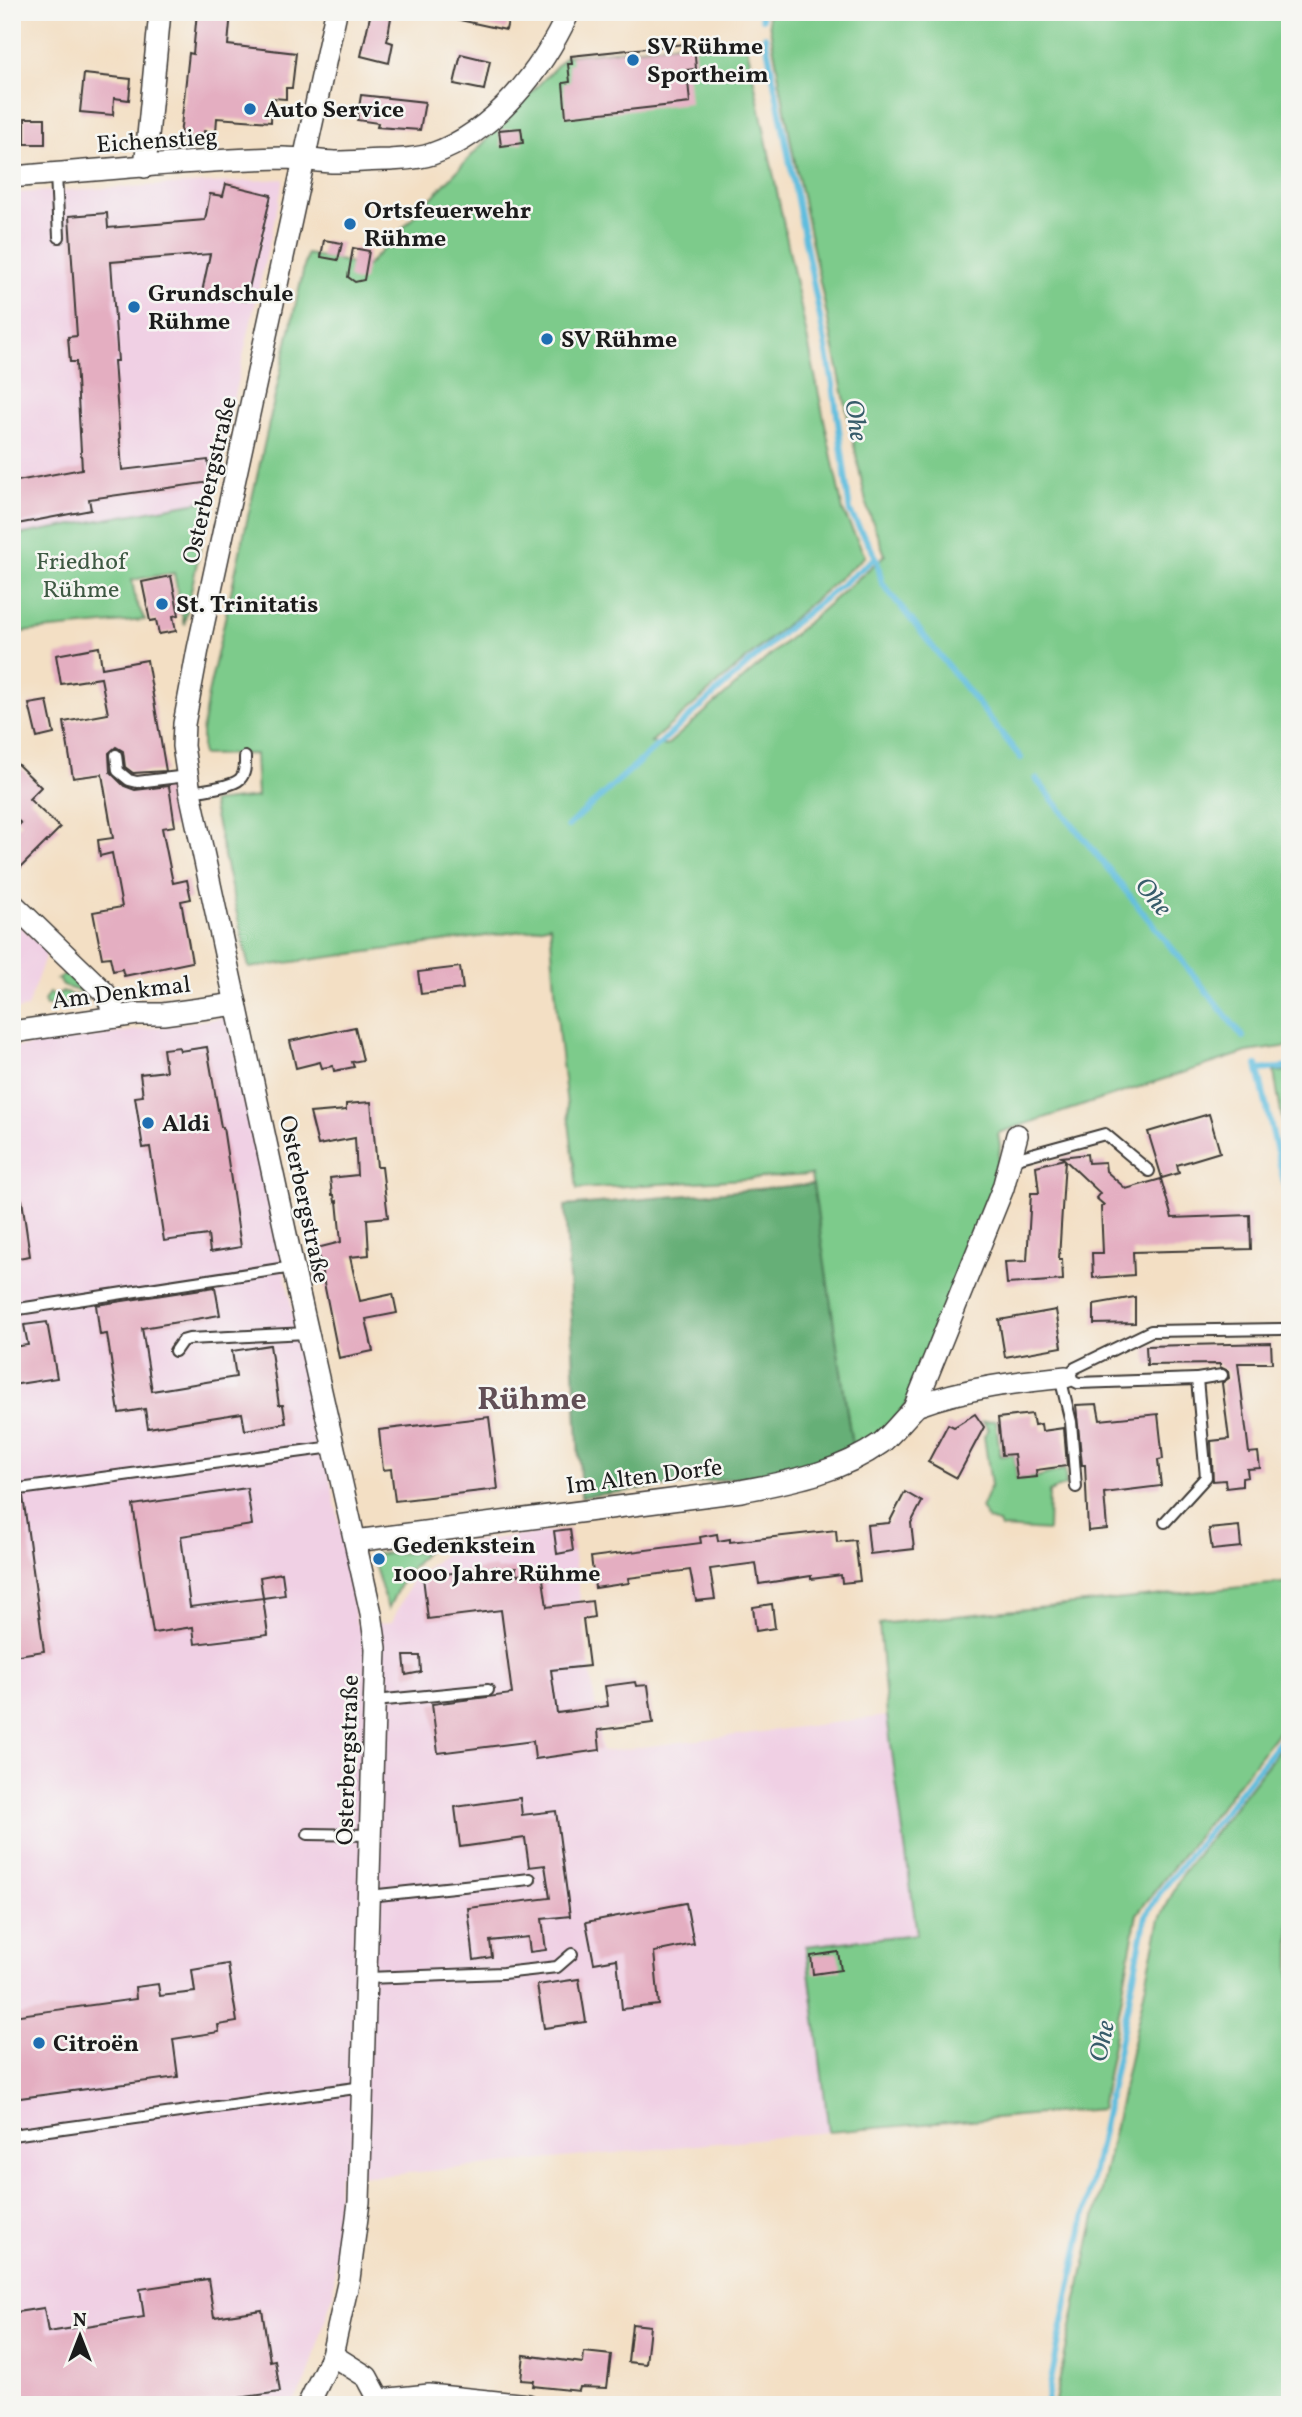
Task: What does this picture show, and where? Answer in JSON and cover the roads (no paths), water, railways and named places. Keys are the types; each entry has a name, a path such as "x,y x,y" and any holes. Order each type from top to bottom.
{"street":[{"path":"145,167 160,12"},
{"name":"Osterbergstraße","path":"308,2405 332,2355 349,2279 359,2202 375,1639 236,1004 183,746 184,724 192,683 336,12"},
{"name":"Eichenstieg","path":"12,177 285,158 338,162 419,158 454,144 506,104 530,80 569,12"},
{"path":"12,903 105,993 117,1017"},
{"name":"Am Denkmal","path":"12,1032 236,1004"},
{"name":"Im Alten Dorfe","path":"355,1541 741,1491 824,1474 868,1451 898,1428 915,1406 1003,1188 1017,1135"},
{"path":"915,1406 984,1389 1063,1377"},
{"path":"332,2355 367,2377 381,2403 429,2395 528,2405"}],"lane":[{"path":"56,174 59,237"},
{"path":"116,755 118,772 129,780 189,784 232,783 240,779 244,772 245,757"},
{"path":"1010,1160 1105,1135 1149,1171"},
{"path":"12,1310 293,1267"},
{"path":"1063,1377 1075,1368 1151,1331 1281,1329"},
{"path":"175,1351 182,1342 189,1339 307,1333"},
{"path":"1063,1377 1078,1383 1197,1380 1222,1375"},
{"path":"1063,1377 1071,1423 1076,1487"},
{"path":"1165,1522 1206,1477 1197,1380"},
{"path":"12,1490 333,1447"},
{"path":"375,1702 488,1690"},
{"path":"308,1834 371,1835"},
{"path":"369,1896 530,1879"},
{"path":"367,1978 503,1973 556,1967 572,1954"},
{"path":"12,2135 363,2087"}],"waterway":[{"name":"Ohe","path":"760,12 762,19"},
{"name":"Ohe","path":"765,36 833,384 850,512 876,557 882,583 1021,758"},
{"path":"568,826 788,628 876,557"},
{"name":"Ohe","path":"1036,779 1243,1037"},
{"name":"Ohe","path":"1257,1065 1290,1208"},
{"path":"1259,1070 1290,1067"},
{"name":"Ohe","path":"1046,2405 1146,1916 1159,1894 1290,1729"}],"place":[{"name":"SV Rühme Sportheim","path":"633,60"},
{"name":"Auto Service","path":"250,109"},
{"name":"Ortsfeuerwehr Rühme","path":"350,224"},
{"name":"Grundschule Rühme","path":"134,307"},
{"name":"SV Rühme","path":"547,339"},
{"name":"St. Trinitatis","path":"162,604"},
{"name":"Aldi","path":"148,1123"},
{"name":"Gedenkstein 1000 Jahre Rühme","path":"379,1559"},
{"name":"Citroën","path":"39,2043"}],"district":[{"name":"Rühme","path":"532,1398"}],"park label":[{"name":"Friedhof Rühme","path":"81,575"}]}
